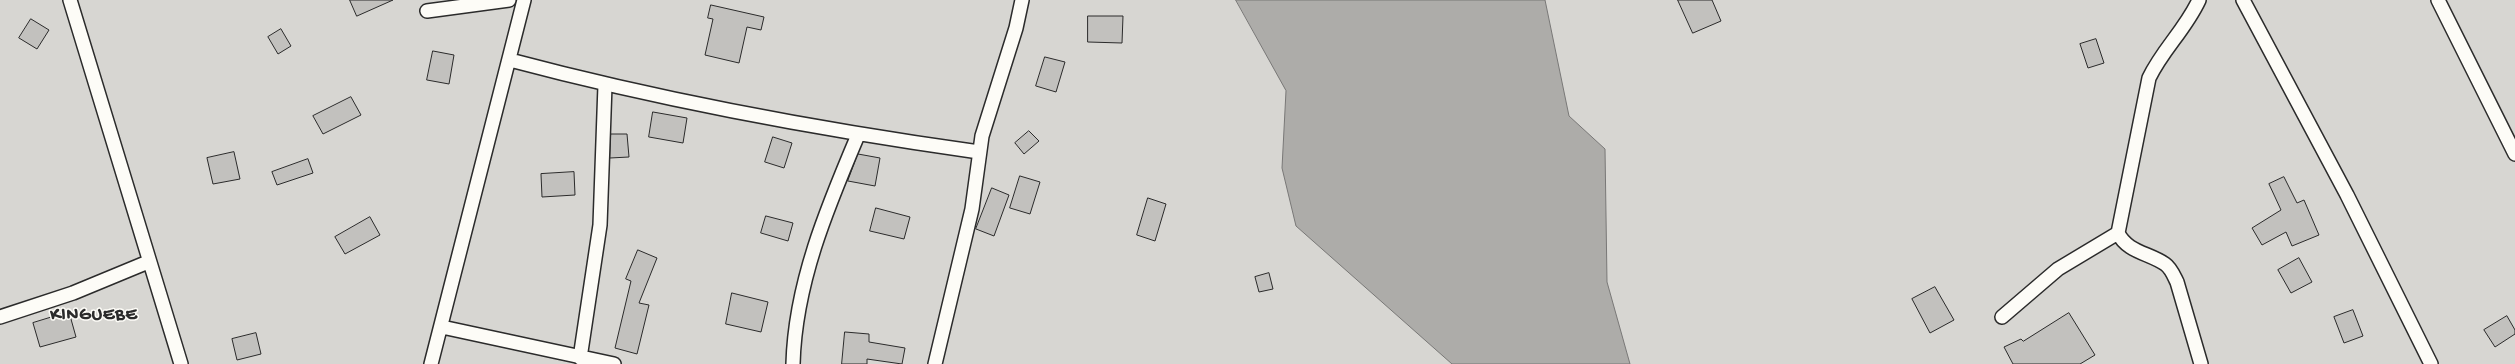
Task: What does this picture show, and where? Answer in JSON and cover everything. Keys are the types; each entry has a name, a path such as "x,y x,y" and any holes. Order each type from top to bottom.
{"street":[{"path":"70,0 148,262 181,364"},
{"path":"426,11 509,0"},
{"path":"431,364 442,327 524,0"},
{"path":"935,364 972,209 979,152 1016,28 1022,0"},
{"path":"2199,0 2189,21 2157,62 2149,78 2118,233 2126,245 2166,264 2172,271 2178,282 2201,364"},
{"path":"2242,0 2347,195 2431,364"},
{"path":"2438,0 2515,154"},
{"path":"510,60 605,85 858,136 979,152"},
{"path":"580,358 600,225 605,85"},
{"path":"793,364 794,334 806,277 834,191 858,136"},
{"path":"2002,317 2058,269 2118,233"},
{"path":"0,317 73,293 148,262"},
{"path":"442,327 580,358 614,364"}],"shaded area":[{"path":"0,0 2515,0 2515,364 0,364"},
{"path":"1236,0 1545,0 1569,116 1605,149 1607,282 1630,364 1452,364 1296,226 1282,168 1286,91"}],"building":[{"path":"350,0 393,0 357,16"},
{"path":"1678,0 1712,0 1721,21 1693,33"},
{"path":"711,5 764,17 761,30 747,27 739,63 705,55 713,19 708,18"},
{"path":"1088,16 1123,16 1122,43 1088,42"},
{"path":"31,19 49,30 37,49 19,38"},
{"path":"281,29 291,46 278,54 268,37"},
{"path":"2096,39 2104,63 2088,68 2080,44"},
{"path":"433,51 454,55 449,84 427,80"},
{"path":"1045,57 1065,62 1056,92 1036,86"},
{"path":"351,97 361,115 323,134 313,116"},
{"path":"653,112 687,118 683,143 649,137"},
{"path":"1029,131 1039,141 1024,154 1015,143"},
{"path":"611,134 627,134 629,157 610,158"},
{"path":"773,137 792,143 784,168 765,162"},
{"path":"234,152 240,179 213,184 207,158"},
{"path":"858,154 880,158 875,186 848,181"},
{"path":"308,159 313,173 277,185 272,172"},
{"path":"574,172 575,195 542,197 541,174"},
{"path":"1020,176 1040,182 1030,214 1010,208"},
{"path":"2284,177 2297,203 2304,200 2319,235 2292,246 2286,232 2262,245 2252,228 2281,210 2269,184"},
{"path":"992,188 1009,195 994,236 976,229"},
{"path":"1148,198 1166,204 1155,241 1137,235"},
{"path":"876,208 910,217 904,239 870,231"},
{"path":"766,216 793,223 788,241 761,233"},
{"path":"370,217 380,235 345,254 335,237"},
{"path":"638,250 657,258 639,303 649,305 637,354 615,348 631,281 626,279"},
{"path":"2299,258 2312,282 2291,293 2278,270"},
{"path":"1269,273 1273,289 1259,292 1255,277"},
{"path":"1935,287 1954,320 1930,333 1912,299"},
{"path":"732,293 768,302 761,332 726,324"},
{"path":"2353,310 2363,336 2344,343 2334,317"},
{"path":"69,312 76,337 40,347 33,323"},
{"path":"2069,313 2095,355 2080,364 2013,364 2004,347 2021,339 2023,341"},
{"path":"2507,316 2515,330 2515,334 2495,347 2484,330"},
{"path":"845,332 869,334 869,342 905,348 902,364 867,359 867,364 842,364"},
{"path":"256,333 261,354 237,360 232,339"}],"district":[{"name":"KINGUEBE","path":"94,316"}]}
